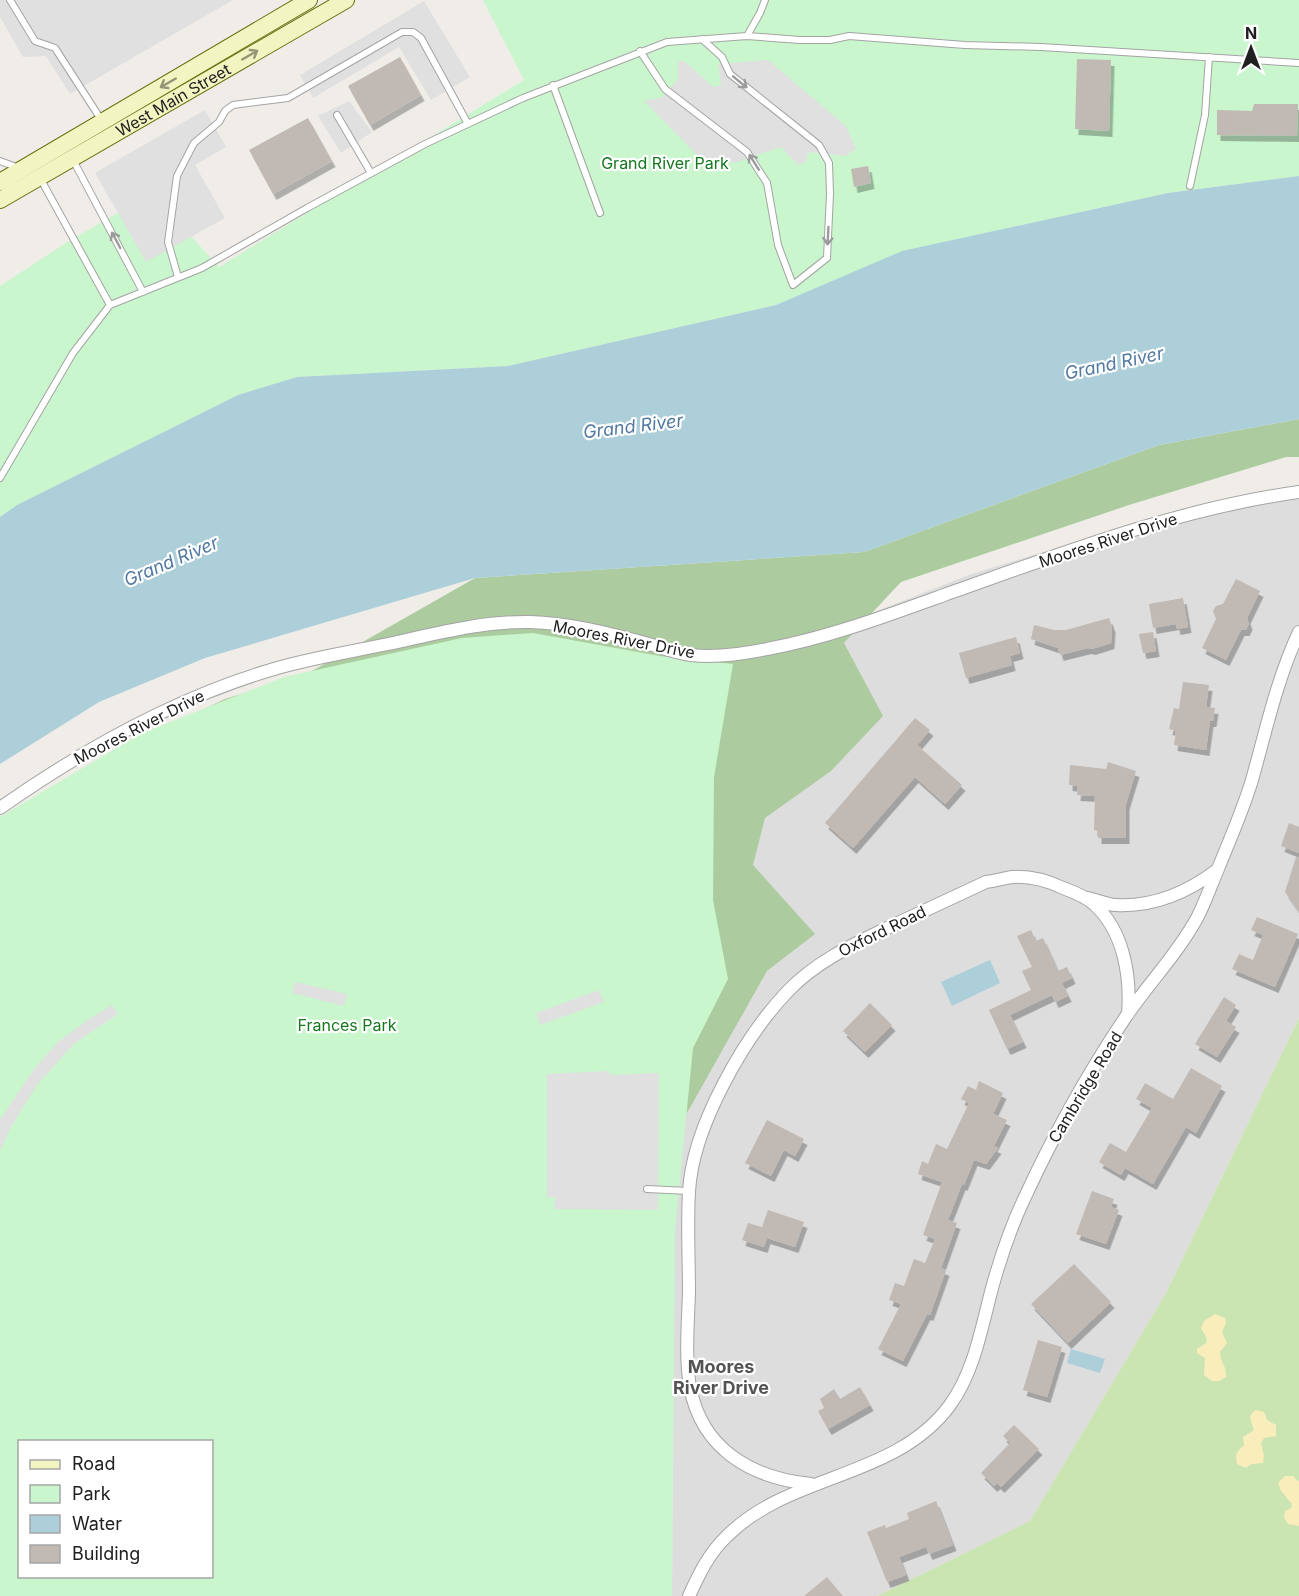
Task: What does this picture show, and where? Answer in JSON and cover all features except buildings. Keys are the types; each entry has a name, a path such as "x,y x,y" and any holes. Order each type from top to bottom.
{"main road":[{"name":"West Main Street","path":"0,200 31,176 309,0"},
{"name":"West Main Street","path":"0,182 31,176 73,158 107,129 346,0"}],"street":[{"name":"Moores River Drive","path":"0,808 43,777 168,708 202,693 277,668 456,629 521,622 568,626 692,655 730,655 764,650 869,622 1111,537 1200,511 1299,492"},
{"name":"Cambridge Road","path":"689,1596 704,1564 727,1535 784,1497 883,1459 913,1442 938,1421 953,1402 965,1380 976,1351 994,1279 1023,1200 1059,1126 1128,1015 1196,920 1244,804 1278,684 1299,632"},
{"name":"Oxford Road","path":"815,1485 786,1482 736,1461 717,1444 706,1430 696,1410 690,1386 688,1356 689,1191 695,1155 705,1126 731,1071 748,1042 787,992 834,954 986,882 1013,877 1030,878 1114,905 1149,903 1172,896 1197,885 1218,869"},
{"name":"Oxford Road","path":"1079,895 1095,906 1110,925 1119,944 1130,988 1128,1015"}],"lane":[{"path":"10,0 35,41 55,48 107,129"},
{"path":"747,36 765,0"},
{"path":"177,277 168,242 177,176 194,143 219,122 225,111 233,105 288,98 402,32 413,32 421,38 468,124"},
{"path":"0,478 73,353 110,305 202,268 306,208 468,124 553,85 667,42 747,36 830,40 849,36 868,36 965,45 1041,47 1299,63"},
{"path":"640,51 665,89 747,152 767,183 778,245 795,288 827,258 829,163 819,145 730,74 722,57 702,39"},
{"path":"1190,186 1205,115 1209,57"},
{"path":"553,85 600,213"},
{"path":"337,115 371,173"},
{"path":"73,158 143,292"},
{"path":"0,161 31,176 110,305"},
{"path":"646,1189 689,1191"}],"shaded area":[{"path":"0,0 233,0 70,94 46,56 23,57 0,17"},
{"path":"424,1 470,77 431,100 399,47 313,98 300,75"},
{"path":"768,60 846,126 856,149 845,156 808,152 806,162 798,165 781,147 737,162 707,165 644,101 663,97 678,79 678,61 684,61 713,87 721,85 718,64"},
{"path":"349,101 372,132 341,153 318,116"},
{"path":"205,110 226,147 195,165 225,218 146,262 95,173"},
{"path":"1299,485 1299,1018 1166,1293 1030,1521 877,1596 672,1596 675,997 795,643 974,573 1203,504"},
{"path":"295,982 347,994 344,1006 292,993"},
{"path":"599,990 604,1002 540,1025 536,1013"},
{"path":"112,1005 118,1014 74,1044 37,1085 11,1127 0,1151 0,1120 34,1069 58,1042"},
{"path":"609,1071 610,1075 659,1073 658,1210 554,1209 555,1197 547,1197 547,1074"}],"green space":[{"name":"Grand River Park","path":"483,0 1299,0 1299,176 1168,193 903,251 776,305 508,366 297,377 238,395 17,505 0,517 0,286 69,241 152,193 219,267 524,80"},
{"path":"1299,419 1299,457 1286,457 1129,505 901,582 844,643 883,716 831,771 765,818 753,865 815,934 767,971 687,1113 647,1029 0,824 152,734 225,699 310,672 475,578 864,552 1159,445"},
{"name":"Frances Park","path":"533,633 660,656 733,664 714,777 713,900 728,979 693,1048 675,1230 672,1596 0,1596 0,817 140,734 284,677 462,638"},
{"path":"1299,1018 1299,1596 877,1596 1030,1521 1166,1293"}],"sand":[{"path":"1215,1314 1225,1318 1226,1323 1222,1332 1227,1343 1220,1352 1226,1377 1219,1381 1212,1381 1204,1375 1205,1358 1197,1353 1197,1349 1206,1343 1207,1339 1201,1328 1204,1321"},
{"path":"1256,1410 1264,1412 1267,1420 1276,1425 1276,1436 1264,1438 1261,1443 1263,1463 1251,1464 1246,1468 1237,1464 1236,1456 1244,1446 1243,1437 1254,1430 1251,1416"},
{"path":"1285,1476 1293,1476 1299,1482 1299,1526 1288,1524 1284,1517 1285,1511 1291,1508 1292,1504 1281,1491 1278,1483"}],"water":[{"name":"Grand River","path":"1299,176 1299,419 1159,445 864,552 475,578 205,658 99,702 0,764 0,517 17,505 238,395 297,377 508,366 776,305 902,251 1168,193"},
{"path":"990,960 1000,983 952,1006 941,982"},
{"path":"1071,1349 1105,1359 1100,1373 1067,1363"}],"district":[{"name":"Moores River Drive","path":"721,1376"}]}
